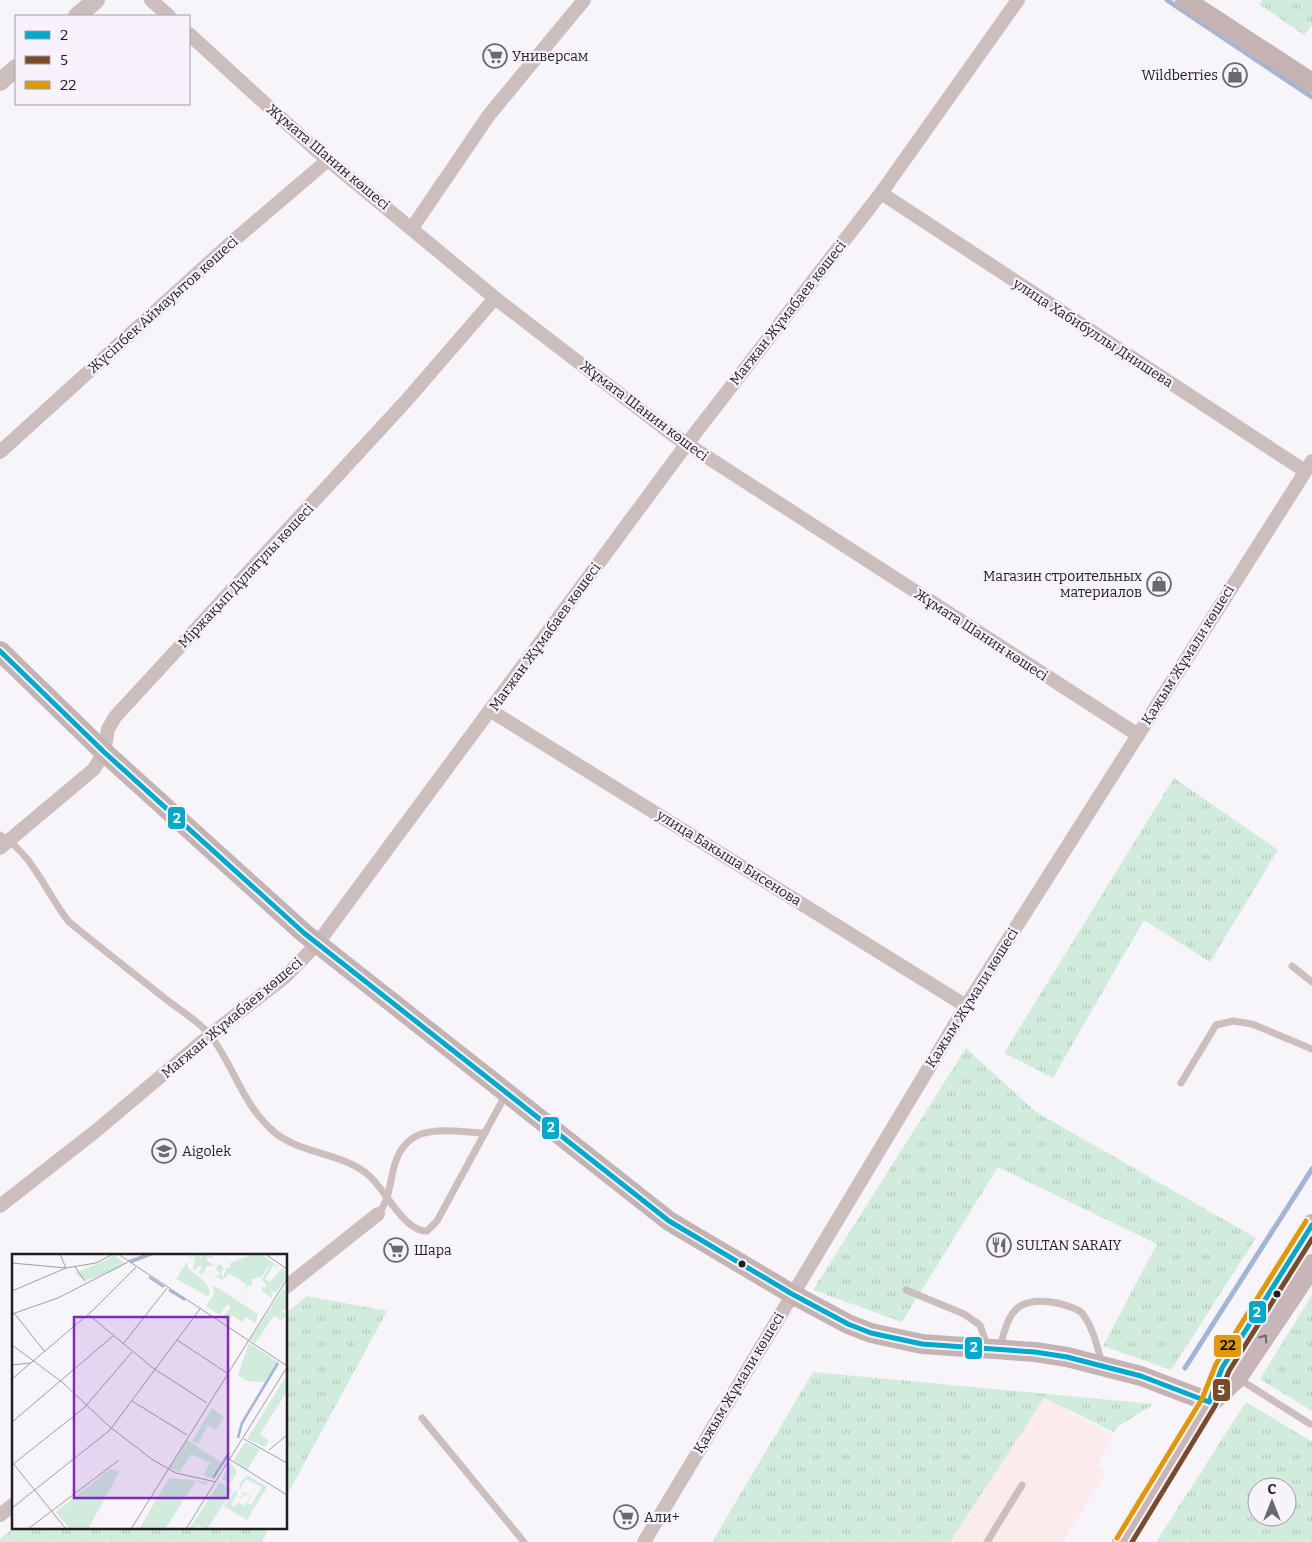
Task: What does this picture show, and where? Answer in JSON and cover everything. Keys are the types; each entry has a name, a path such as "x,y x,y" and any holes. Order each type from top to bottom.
{"main road":[{"path":"1185,0 1312,83"},
{"path":"0,651 104,752 317,944 669,1221 792,1294 848,1324 888,1338 922,1344 1067,1357 1141,1376 1210,1402"},
{"path":"1122,1542 1229,1373 1312,1225"},
{"path":"1229,1373 1312,1265"}],"street":[{"path":"78,15 96,0"},
{"path":"152,0 168,15"},
{"path":"412,228 489,115 584,0"},
{"name":"Мағжан Жұмабаев көшесі","path":"0,1206 98,1130 210,1035 285,977 317,944 686,445 882,193 1018,0"},
{"name":"Жұмата Шанин көшесі","path":"190,35 328,160 495,298 686,445 1138,735"},
{"path":"0,82 15,69"},
{"name":"Жүсіпбек Аймауытов көшесі","path":"0,452 233,241 328,160"},
{"name":"улица Хабибуллы Днишева","path":"882,193 1309,466"},
{"name":"Міржақып Дұлатұлы көшесі","path":"3,842 87,778 104,752 108,729 115,717 399,408 495,298"},
{"name":"Қажым Жұмали көшесі","path":"644,1542 966,1006 1309,466"},
{"name":"улица Бакыша Бисенова","path":"491,711 966,1006"},
{"path":"288,1285 378,1214"},
{"path":"0,1515 12,1506"}],"lane":[{"path":"3,842 35,868 51,898 69,922 210,1035 247,1101 259,1118 275,1133 296,1145 364,1171 377,1181 387,1199 410,1223 422,1231 427,1231 437,1221 507,1093"},
{"path":"1292,966 1312,982"},
{"path":"1181,1083 1216,1025 1233,1021 1252,1024 1312,1049"},
{"path":"378,1214 387,1199 396,1160 406,1143 416,1135 425,1131 437,1130 485,1133"},
{"path":"906,1290 964,1314 980,1325 994,1349"},
{"path":"994,1349 1007,1319 1016,1308 1028,1302 1044,1300 1064,1304 1081,1312 1091,1329 1103,1366"},
{"path":"1229,1373 1310,1424"},
{"path":"422,1418 524,1542"},
{"path":"987,1542 1022,1485"}],"shaded area":[{"path":"1044,1398 1114,1436 1097,1466 1106,1472 1063,1542 950,1542"}],"green space":[{"path":"1262,0 1312,0 1312,25 1304,35 1259,4"},
{"path":"1174,778 1278,850 1210,962 1144,920 1053,1078 1004,1053"},
{"path":"966,1048 1036,1112 1256,1238 1171,1370 1103,1346 1157,1244 998,1167 902,1322 813,1290"},
{"path":"1312,1295 1312,1411 1260,1379"},
{"path":"307,1296 387,1311 288,1493 288,1311"},
{"path":"813,1372 1154,1404 1117,1427 1114,1432 1044,1398 950,1542 712,1542"},
{"path":"1246,1402 1312,1442 1312,1542 1156,1542"},
{"path":"12,1530 268,1530 262,1542 0,1542 0,1539"}],"waterway":[{"path":"1167,0 1312,97"},
{"path":"1185,1368 1312,1169"}],"transit line":[{"name":"2","path":"0,651 104,752 304,933 669,1221 792,1294 848,1324 871,1333 922,1344 1035,1352 1067,1357 1141,1376 1209,1402"},
{"name":"22","path":"1117,1538 1202,1399 1216,1364 1306,1221"},
{"name":"2","path":"1209,1402 1222,1368 1312,1225"},
{"name":"5","path":"1132,1542 1215,1406 1229,1371 1312,1239"}],"place":[{"name":"Универсам","path":"495,56"},
{"name":"Wildberries","path":"1235,75"},
{"name":"Магазин строительных материалов","path":"1159,584"},
{"name":"Aigolek","path":"164,1151"},
{"name":"SULTAN SARAIY","path":"999,1245"},
{"name":"Шара","path":"396,1250"},
{"name":"Али+","path":"626,1517"}]}
